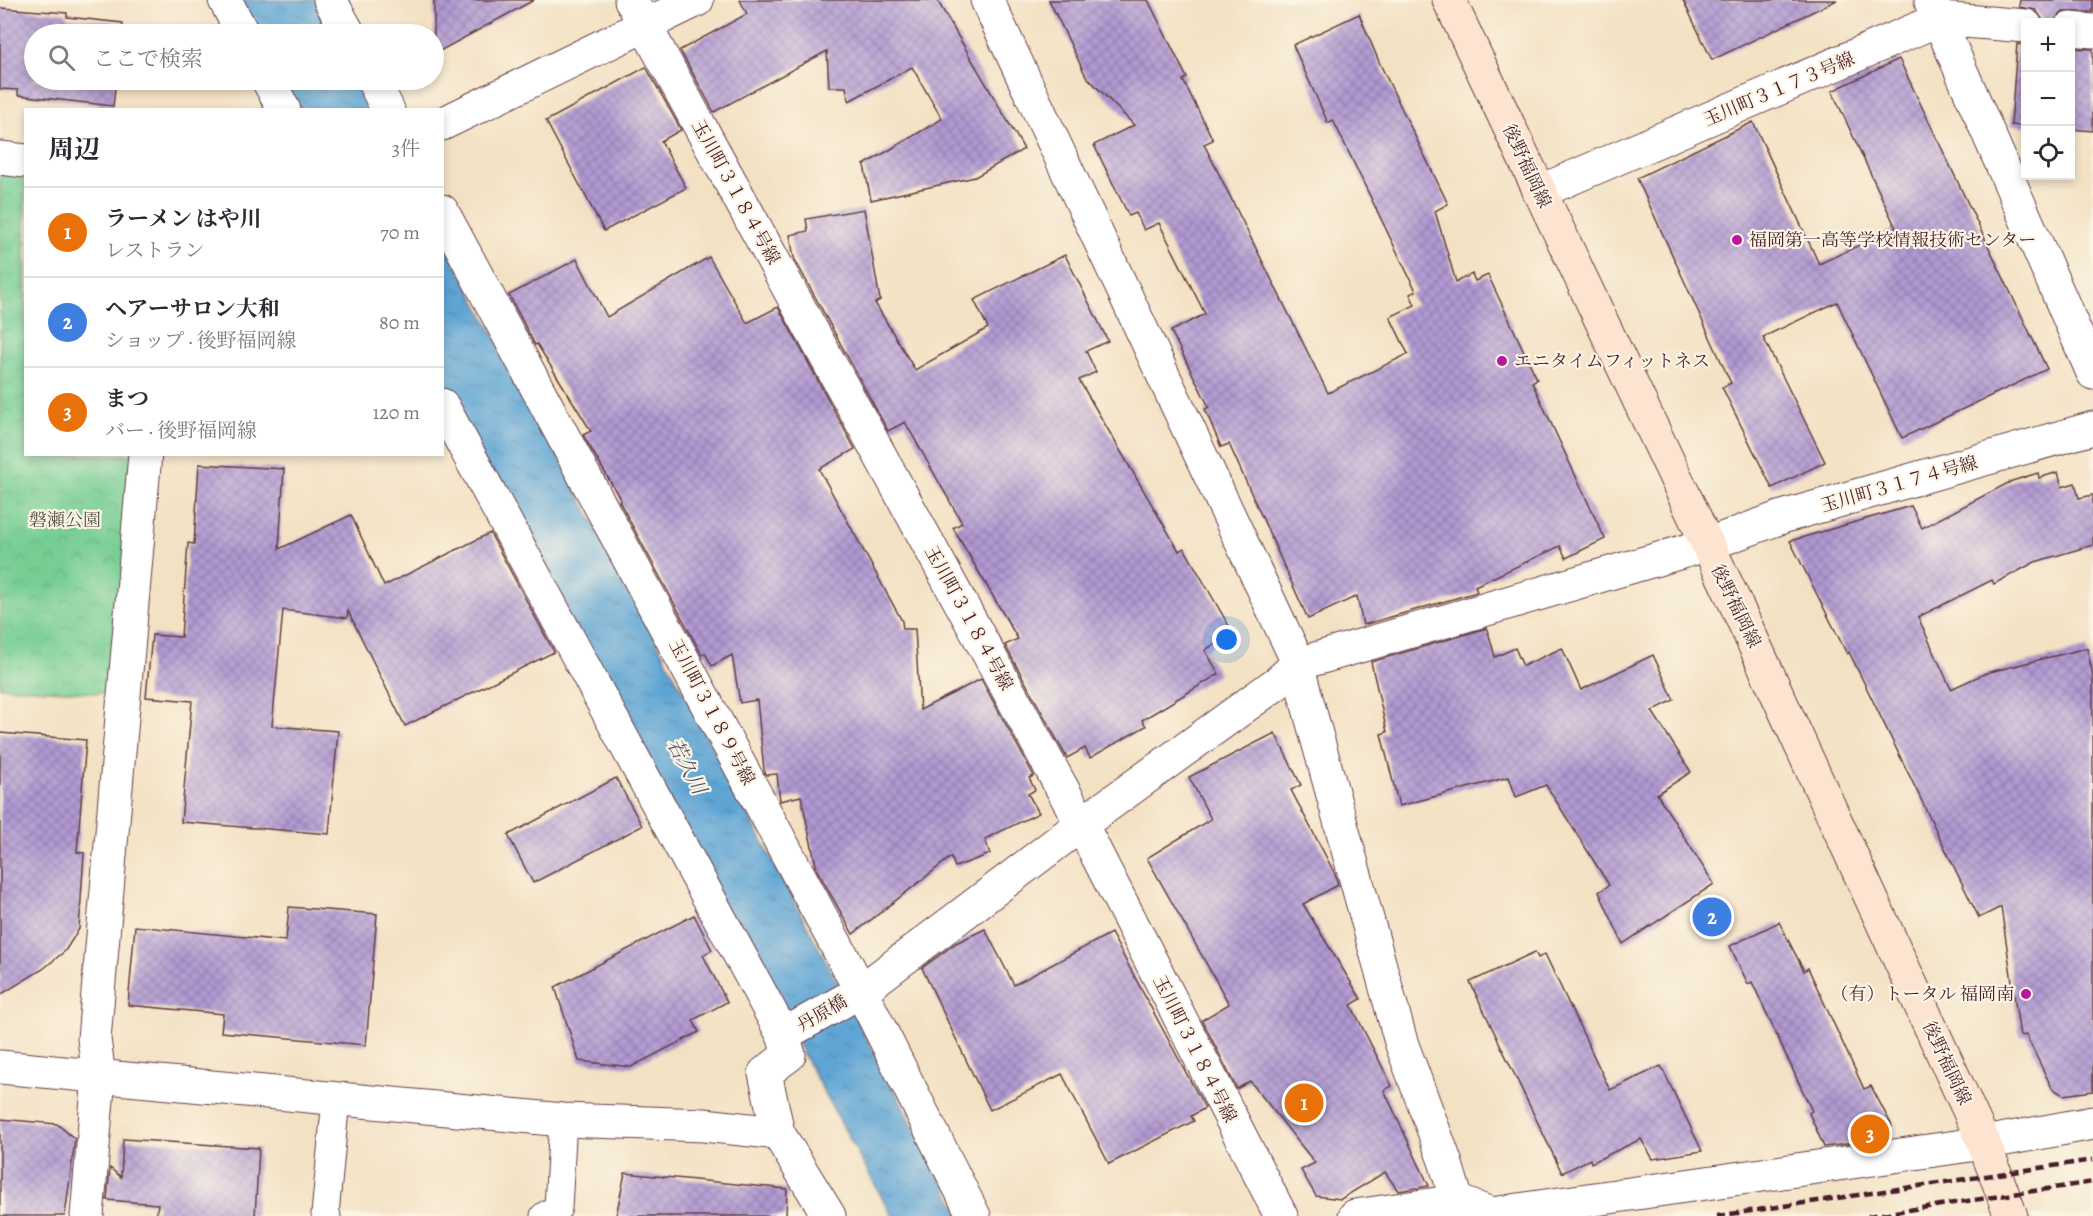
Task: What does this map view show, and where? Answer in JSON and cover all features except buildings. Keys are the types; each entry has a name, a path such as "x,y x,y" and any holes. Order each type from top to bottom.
{"main road":[{"name":"後野福岡線","path":"1449,0 1737,607 1984,1143 2011,1216"}],"street":[{"path":"225,0 238,24"},
{"path":"330,0 343,24"},
{"path":"444,123 639,13 697,0"},
{"path":"987,0 1298,664 1401,1042 1445,1161 1457,1202"},
{"path":"1935,10 2093,373"},
{"name":"玉川町３１７３号線","path":"1539,192 1935,10 2021,25"},
{"name":"玉川町３１８４号線","path":"639,13 1075,812 1079,826 1281,1216"},
{"path":"2075,29 2093,31"},
{"path":"273,90 283,108"},
{"path":"378,90 387,108"},
{"path":"0,158 24,161"},
{"name":"玉川町３１８９号線","path":"444,215 861,991 974,1216"},
{"path":"444,409 783,1035 789,1055 765,1073 778,1133 829,1216"},
{"name":"玉川町３１７４号線","path":"1298,664 1706,544 1782,517 2093,428"},
{"path":"87,1216 99,1076 94,1039 145,456"},
{"name":"丹原橋","path":"783,1035 861,991 1079,826 1277,682 1298,664"},
{"path":"0,1067 563,1120 704,1125 778,1133"},
{"path":"1355,1216 1457,1202 1491,1214 1984,1143 2093,1123"}],"lane":[{"path":"327,1216 325,1214 336,1099"},
{"path":"544,1216 558,1208 563,1120"}],"green space":[{"name":"磐瀬公園","path":"0,174 24,176 24,456 137,456 117,694 0,687"}],"water":[{"path":"236,0 316,0 329,24 249,24"},
{"path":"285,90 364,90 373,108 294,108"},
{"name":"若久川","path":"444,241 961,1216 892,1216 706,877 444,387"}],"railway":[{"path":"1717,1216 2093,1160"},
{"path":"1868,1216 2093,1182"}],"place":[{"name":"福岡第一高等学校情報技術センター","path":"1737,240"},
{"name":"エニタイムフィットネス","path":"1502,361"},
{"name":"ヘアーサロン大和","path":"1712,917"},
{"name":"（有）トータル 福岡南","path":"2026,994"},
{"name":"ラーメン はや川","path":"1304,1103"},
{"name":"まつ","path":"1870,1134"}]}
